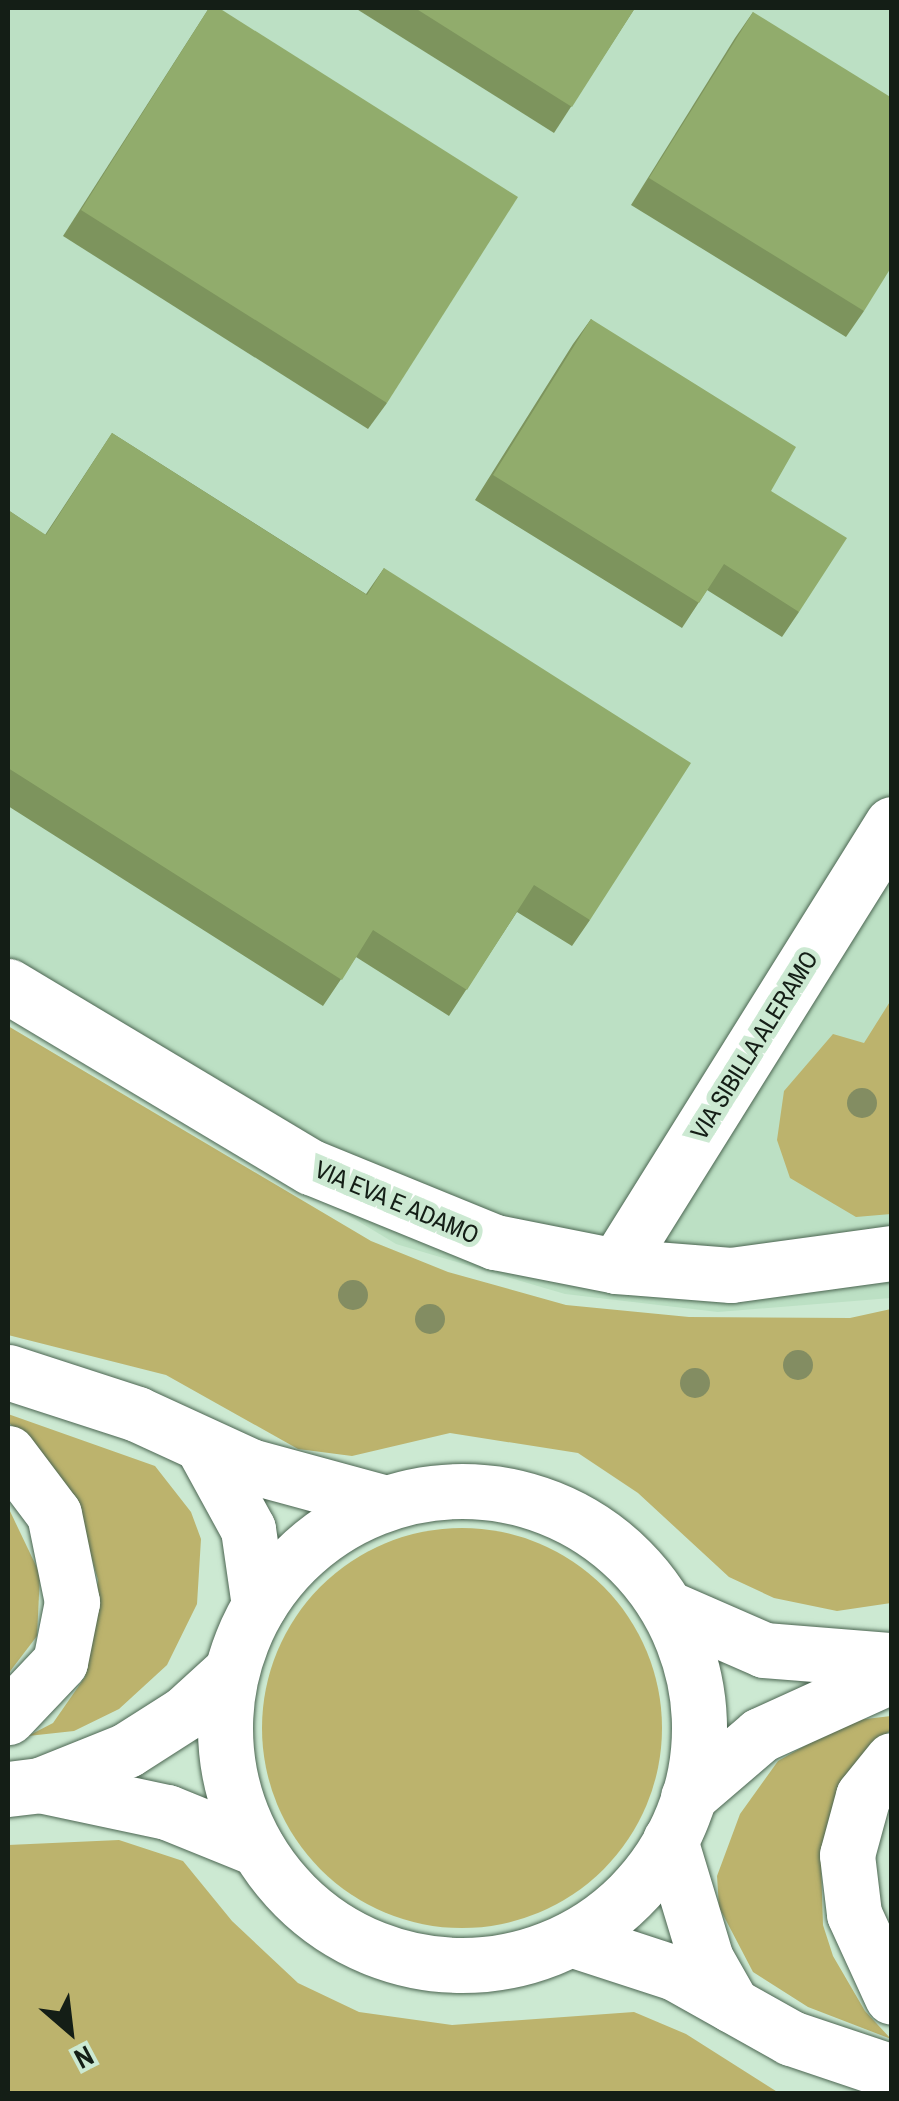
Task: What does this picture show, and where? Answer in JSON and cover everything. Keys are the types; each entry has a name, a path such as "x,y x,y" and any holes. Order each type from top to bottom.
{"street":[{"name":"VIA SIBILLA ALERAMO","path":"616,1266 892,824"},
{"name":"VIA EVA E ADAMO","path":"8,986 219,1115 401,1209 495,1242 616,1266 769,1273 892,1253"},
{"path":"8,1372 137,1414 250,1466 386,1503"},
{"path":"202,1445 248,1529 259,1605"},
{"path":"8,1453 54,1514 72,1602 60,1662 8,1717"},
{"path":"732,2005 706,1959 679,1818 700,1724 686,1646 668,1608 600,1534 542,1504 469,1490 386,1503 310,1545 259,1605 231,1671 226,1762 237,1806 258,1849 301,1904 346,1936 392,1955 450,1966 493,1963 571,1939 625,1902 679,1818 760,1735 892,1675"},
{"path":"668,1608 764,1650 892,1660"},
{"path":"24,1787 127,1750 185,1713 231,1671"},
{"path":"892,1760 863,1796 847,1855 854,1914 892,1997"},
{"path":"24,1787 167,1812 258,1849"},
{"path":"571,1939 675,1972 791,2038 892,2072"}],"shaded area":[{"path":"8,8 891,8 891,1298 718,1312 565,1294 396,1244 8,1010"},
{"path":"891,1000 891,1214 856,1217 790,1178 777,1140 784,1091 833,1034 864,1043"},
{"path":"8,1026 371,1241 448,1272 566,1305 689,1317 850,1318 891,1309 891,1603 837,1611 774,1598 729,1577 638,1493 578,1453 450,1433 352,1456 298,1449 166,1375 8,1335"},
{"path":"8,1414 155,1466 191,1512 201,1539 197,1604 167,1665 119,1709 74,1731 28,1736 53,1723 85,1677 98,1580 80,1518 45,1458 8,1422"},
{"path":"8,1507 40,1574 37,1636 8,1674"},
{"path":"462,1528 501,1532 538,1543 573,1562 603,1587 628,1617 647,1652 658,1689 662,1728 658,1767 647,1804 628,1839 603,1869 573,1894 538,1913 501,1924 462,1928 423,1924 386,1913 351,1894 321,1869 296,1839 277,1804 266,1767 262,1728 266,1689 277,1652 296,1617 321,1587 351,1562 386,1543 423,1532"},
{"path":"891,1716 891,1730 875,1742 821,1865 823,1925 833,1956 865,2011 891,2039 808,2007 753,1972 719,1907 717,1876 740,1814 778,1761 849,1721"},
{"path":"119,1840 183,1861 232,1921 298,1983 359,2012 452,2025 634,2012 686,2034 779,2093 8,2093 8,1845"}],"building":[{"path":"209,8 219,8 518,197 387,403 81,210"},
{"path":"415,8 635,8 572,107"},
{"path":"753,12 892,98 892,266 864,311 649,178"},
{"path":"591,319 796,447 771,491 847,538 799,612 724,564 699,603 493,475"},
{"path":"112,433 367,595 384,568 691,763 590,920 534,885 467,990 373,930 342,980 8,768 8,510 46,535"}]}
